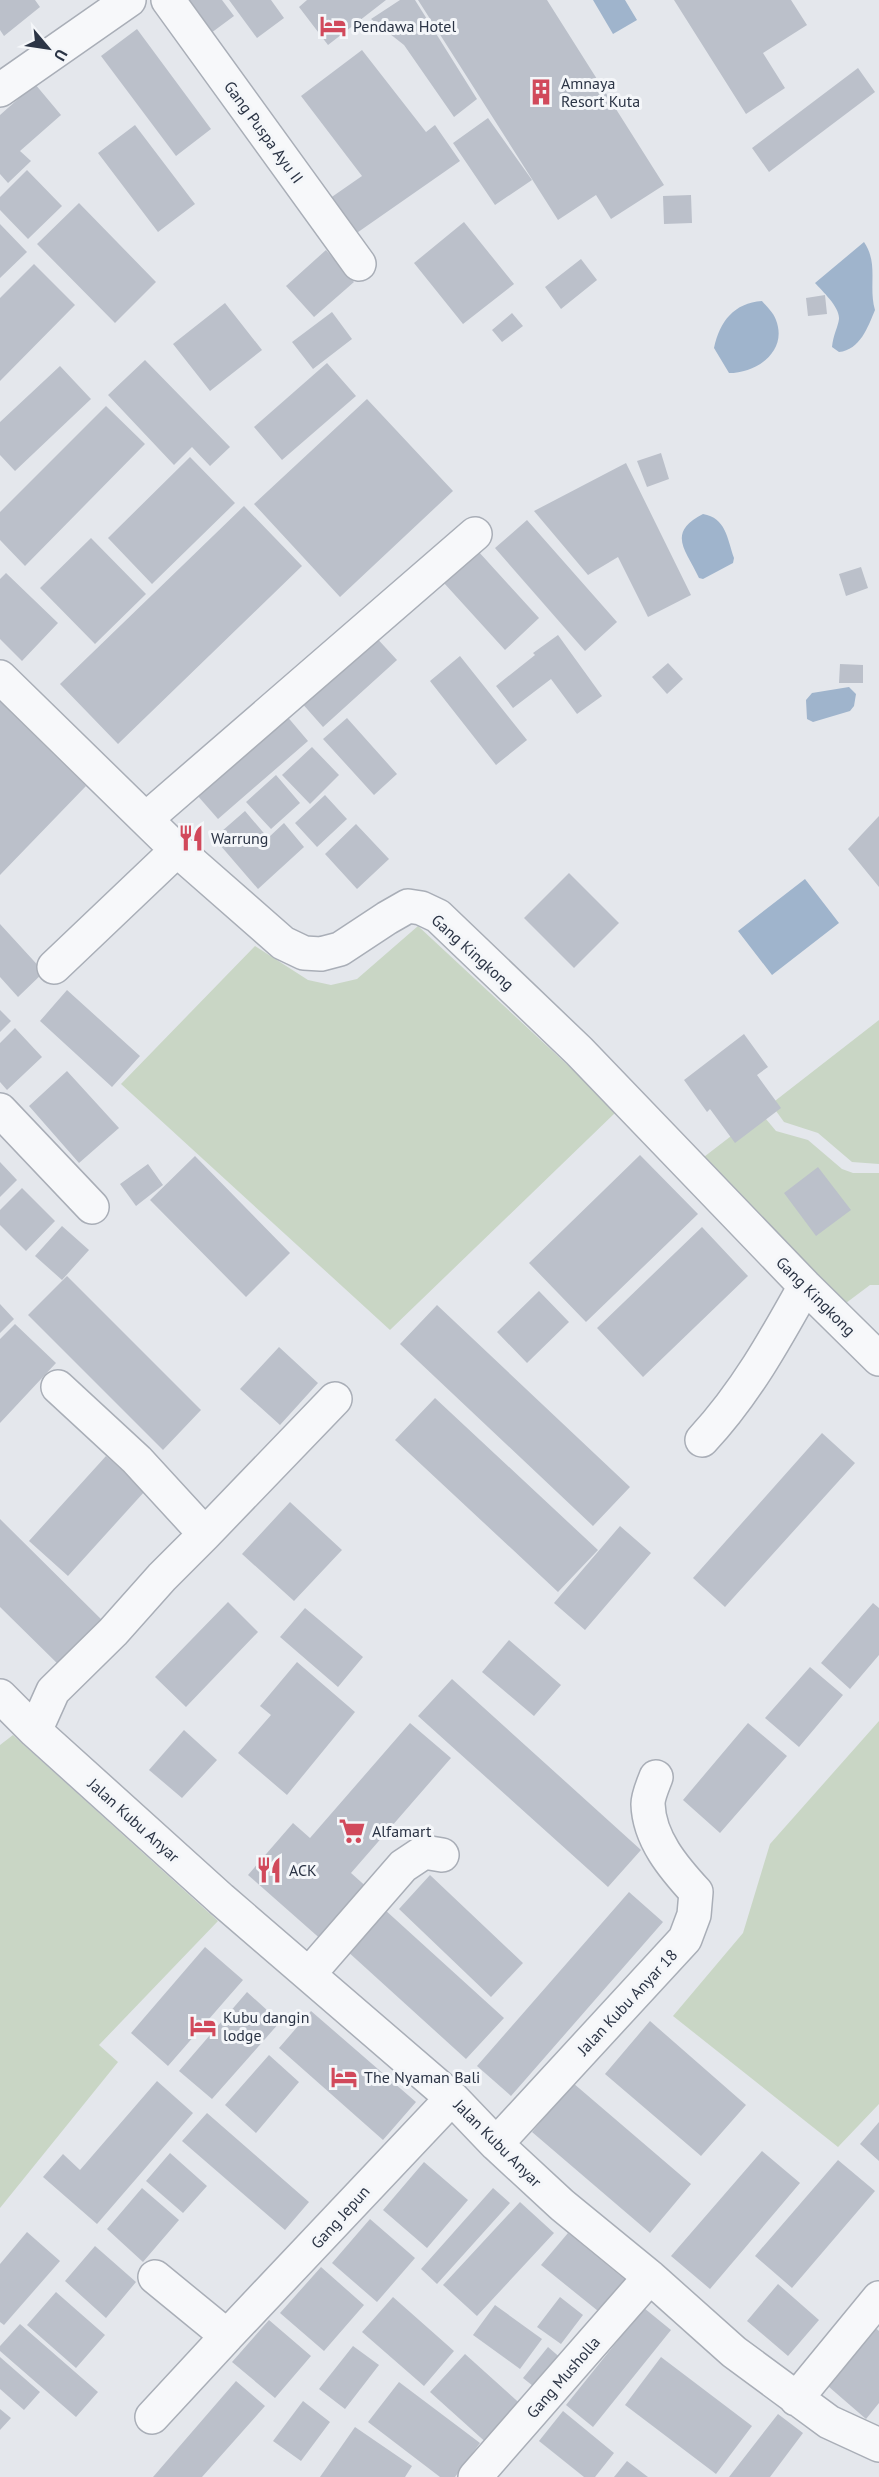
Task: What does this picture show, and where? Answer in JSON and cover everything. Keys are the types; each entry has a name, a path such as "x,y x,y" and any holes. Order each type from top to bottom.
{"street":[{"path":"0,90 129,0"},
{"name":"Gang Puspa Ayu II","path":"168,0 359,264"},
{"path":"146,819 475,534"},
{"name":"Gang Kingkong","path":"0,677 177,850 283,943 304,953 321,954 340,949 408,906 421,908 438,916 579,1051 805,1286 879,1359"},
{"path":"54,967 177,850"},
{"path":"0,1110 92,1207"},
{"path":"702,1440 724,1417 770,1349 805,1286"},
{"path":"58,1387 137,1460 205,1534"},
{"path":"35,1731 53,1690 113,1632 162,1576 335,1399"},
{"name":"Jalan Kubu Anyar","path":"0,1696 35,1731 221,1899 452,2098 496,2144 562,2205 650,2277 734,2352 829,2422 879,2445"},
{"name":"Jalan Kubu Anyar 18","path":"496,2144 685,1939 694,1915 696,1892 673,1867 652,1830 648,1802 656,1777"},
{"path":"309,1974 403,1866 424,1852 442,1855"},
{"name":"Gang Jepun","path":"152,2417 452,2098"},
{"path":"155,2277 227,2336"},
{"name":"Gang Musholla","path":"476,2477 650,2277"},
{"path":"796,2399 879,2298"}],"green space":[{"path":"418,926 617,1111 390,1330 121,1084 255,946 308,980 331,985 357,979"},
{"path":"879,1020 879,1164 852,1162 818,1133 784,1122 771,1104"},
{"path":"761,1113 776,1131 808,1140 842,1169 853,1173 879,1173 879,1285 870,1285 842,1306 700,1160"},
{"path":"879,1721 879,2104 838,2147 673,2016 743,1933 770,1844"},
{"path":"13,1735 218,1921 99,2045 118,2062 0,2208 0,1745"}],"water":[{"path":"593,0 625,0 637,20 613,34"},
{"path":"864,242 871,259 875,310 858,342 839,352 832,347 839,314 815,283"},
{"path":"762,301 772,312 779,331 774,350 768,358 750,369 729,373 714,348 720,330 724,322 736,310 752,302"},
{"path":"703,514 711,516 721,524 734,558 733,563 703,579 699,578 685,550 682,535 692,521"},
{"path":"849,687 856,694 854,706 850,711 813,722 807,719 806,700 812,693"},
{"path":"805,879 839,923 772,975 738,931"}],"building":[{"path":"0,0 35,0 40,7 4,36 0,30"},
{"path":"180,0 222,0 234,16 207,36"},
{"path":"229,0 271,0 284,18 257,38"},
{"name":"Pendawa Hotel","path":"307,0 386,0 328,45 299,7"},
{"path":"400,0 415,0 477,99 454,117 404,45 371,19"},
{"name":"Amnaya Resort Kuta","path":"418,0 547,0 664,185 611,219 596,195 558,220"},
{"path":"674,0 791,0 807,25 763,53 785,88 746,114"},
{"path":"137,29 211,129 176,156 101,56"},
{"path":"362,50 426,132 435,125 460,161 351,237 326,201 362,176 301,96"},
{"path":"858,68 875,92 769,172 752,148"},
{"path":"35,84 61,115 20,151 31,161 8,183 0,174 0,115"},
{"path":"488,118 532,180 495,205 453,143"},
{"path":"135,125 195,204 158,232 98,153"},
{"path":"27,170 62,206 28,239 0,210 0,197"},
{"path":"691,195 692,223 664,224 663,196"},
{"path":"79,203 156,282 115,323 37,244"},
{"path":"464,222 514,284 463,324 414,263"},
{"path":"0,224 27,252 0,278"},
{"path":"326,250 354,282 314,317 286,286"},
{"path":"581,259 597,280 561,309 545,287"},
{"path":"34,264 75,305 0,381 0,298"},
{"path":"825,295 827,314 808,316 806,298"},
{"path":"225,303 262,350 210,391 173,344"},
{"path":"332,312 352,339 313,369 292,342"},
{"path":"512,313 523,326 502,342 492,330"},
{"path":"145,360 230,447 210,466 192,447 174,465 108,395"},
{"path":"327,363 356,396 282,460 254,427"},
{"path":"60,366 91,399 15,471 0,455 0,422"},
{"path":"367,399 453,491 340,597 254,504"},
{"path":"106,406 145,444 25,566 0,540 0,512"},
{"path":"661,453 669,479 647,487 637,461"},
{"path":"190,457 235,503 152,584 108,538"},
{"path":"626,463 691,595 648,617 618,557 588,575 534,511"},
{"path":"244,506 302,566 118,744 60,684"},
{"path":"527,520 617,622 585,651 495,548"},
{"path":"91,538 146,594 95,644 40,588"},
{"path":"478,551 539,618 505,650 444,583"},
{"path":"861,567 868,588 846,596 839,574"},
{"path":"6,573 58,623 22,661 0,639 0,579"},
{"path":"373,634 397,660 323,727 300,701"},
{"path":"558,635 602,696 577,714 551,679 513,708 496,686 535,655 533,653"},
{"path":"460,656 527,740 496,765 430,681"},
{"path":"668,663 683,679 667,694 652,677"},
{"path":"840,664 863,665 863,683 839,683"},
{"path":"0,702 86,786 0,875"},
{"path":"280,708 308,741 218,819 190,787"},
{"path":"347,718 397,774 374,795 323,739"},
{"path":"312,747 339,775 310,804 282,775"},
{"path":"276,775 300,803 271,829 246,802"},
{"path":"325,795 347,819 317,847 295,823"},
{"path":"245,811 268,838 284,823 304,847 258,889 214,838"},
{"path":"879,816 879,887 848,849"},
{"path":"356,824 389,859 357,889 325,854"},
{"path":"569,873 619,923 574,968 524,918"},
{"path":"0,924 44,972 18,997 0,977"},
{"path":"67,990 140,1056 112,1087 40,1021"},
{"path":"0,1010 11,1021 0,1032"},
{"path":"15,1028 42,1057 7,1090 0,1082 0,1043"},
{"path":"744,1034 768,1067 757,1075 781,1108 735,1143 710,1109 707,1112 684,1080"},
{"path":"67,1071 119,1128 79,1163 29,1106"},
{"path":"640,1155 698,1214 586,1322 529,1263"},
{"path":"195,1156 290,1253 246,1297 150,1200"},
{"path":"0,1162 17,1180 0,1197"},
{"path":"148,1164 163,1185 136,1206 120,1184"},
{"path":"818,1167 851,1210 816,1236 784,1193"},
{"path":"22,1188 55,1221 26,1251 0,1225 0,1210"},
{"path":"62,1226 89,1250 62,1280 35,1256"},
{"path":"702,1227 748,1276 643,1377 597,1328"},
{"path":"67,1276 201,1410 163,1450 28,1315"},
{"path":"539,1291 569,1322 527,1363 497,1332"},
{"path":"0,1304 14,1319 0,1333"},
{"path":"437,1305 630,1487 593,1526 400,1344"},
{"path":"15,1324 56,1363 0,1423 0,1339"},
{"path":"279,1347 318,1383 280,1425 240,1389"},
{"path":"435,1398 598,1550 558,1592 395,1440"},
{"path":"822,1433 855,1463 725,1607 693,1578"},
{"path":"106,1456 145,1491 68,1576 29,1541"},
{"path":"290,1502 342,1550 294,1601 242,1554"},
{"path":"0,1519 109,1627 65,1671 0,1607"},
{"path":"620,1526 651,1553 585,1630 554,1603"},
{"path":"228,1602 258,1632 186,1707 155,1677"},
{"path":"873,1603 879,1608 879,1655 850,1689 821,1663"},
{"path":"305,1608 363,1657 338,1687 280,1637"},
{"path":"509,1640 561,1685 534,1716 482,1672"},
{"path":"297,1662 355,1712 287,1795 238,1753 271,1715 260,1706"},
{"path":"810,1667 843,1695 799,1747 765,1718"},
{"path":"452,1679 641,1850 608,1887 418,1716"},
{"name":"Alfamart","path":"410,1723 451,1758 351,1873 370,1890 324,1942 248,1875 293,1823 310,1838"},
{"path":"748,1723 787,1756 720,1833 683,1800"},
{"path":"184,1730 217,1760 182,1798 149,1770"},
{"path":"430,1875 523,1963 491,1997 399,1909"},
{"path":"629,1892 663,1922 511,2096 477,2066"},
{"path":"384,1909 504,2018 466,2059 346,1950"},
{"path":"205,1947 243,1980 168,2066 131,2033"},
{"path":"247,1992 280,2022 212,2099 179,2071"},
{"path":"311,2011 416,2102 383,2140 279,2048"},
{"path":"650,2021 746,2105 701,2156 605,2074"},
{"path":"269,2055 299,2082 256,2133 225,2105"},
{"path":"157,2081 193,2113 97,2224 43,2177 63,2154 80,2170"},
{"path":"573,2083 691,2184 650,2233 532,2132"},
{"path":"207,2113 309,2202 285,2230 182,2141"},
{"path":"879,2122 879,2161 860,2144"},
{"path":"762,2151 800,2183 710,2289 671,2256"},
{"path":"170,2153 207,2186 183,2213 146,2181"},
{"path":"838,2160 875,2191 792,2288 755,2256"},
{"path":"424,2162 468,2200 427,2248 383,2210"},
{"path":"142,2188 179,2220 143,2262 107,2229"},
{"path":"493,2188 510,2203 437,2284 421,2269"},
{"path":"520,2202 554,2233 477,2316 443,2285"},
{"path":"370,2219 415,2258 377,2302 332,2263"},
{"path":"27,2232 60,2261 4,2325 0,2322 0,2264"},
{"path":"568,2233 629,2283 603,2315 541,2265"},
{"path":"95,2246 136,2282 106,2318 65,2281"},
{"path":"321,2267 364,2305 324,2351 280,2313"},
{"path":"778,2284 819,2320 788,2356 747,2321"},
{"path":"56,2292 105,2335 76,2368 27,2325"},
{"path":"393,2297 454,2351 424,2386 362,2332"},
{"path":"560,2297 583,2315 561,2344 537,2327"},
{"path":"495,2305 542,2339 520,2369 473,2335"},
{"path":"644,2308 671,2330 593,2427 566,2405"},
{"path":"269,2320 311,2356 275,2398 232,2362"},
{"path":"870,2323 879,2331 879,2403 866,2419 821,2380"},
{"path":"20,2324 98,2392 76,2417 0,2351 0,2346"},
{"path":"353,2346 379,2365 345,2409 319,2389"},
{"path":"548,2347 563,2360 538,2390 523,2378"},
{"path":"465,2354 525,2408 490,2446 430,2392"},
{"path":"0,2357 40,2392 24,2410 0,2389"},
{"path":"661,2357 752,2426 716,2474 625,2405"},
{"path":"236,2381 265,2406 202,2477 153,2477"},
{"path":"399,2382 480,2443 455,2477 440,2477 368,2422"},
{"path":"303,2401 330,2422 301,2461 273,2441"},
{"path":"0,2409 11,2418 0,2430"},
{"path":"563,2411 614,2453 595,2477 584,2477 539,2441"},
{"path":"778,2414 803,2433 770,2477 729,2477"},
{"path":"355,2427 412,2466 405,2477 320,2477"},
{"path":"627,2461 648,2477 614,2477"}],"place":[{"name":"Pendawa Hotel","path":"333,26"},
{"name":"Amnaya Resort Kuta","path":"541,92"},
{"name":"Warrung","path":"191,838"},
{"name":"Alfamart","path":"352,1831"},
{"name":"ACK","path":"269,1870"},
{"name":"Kubu dangin lodge","path":"203,2026"},
{"name":"The Nyaman Bali","path":"344,2077"}]}
